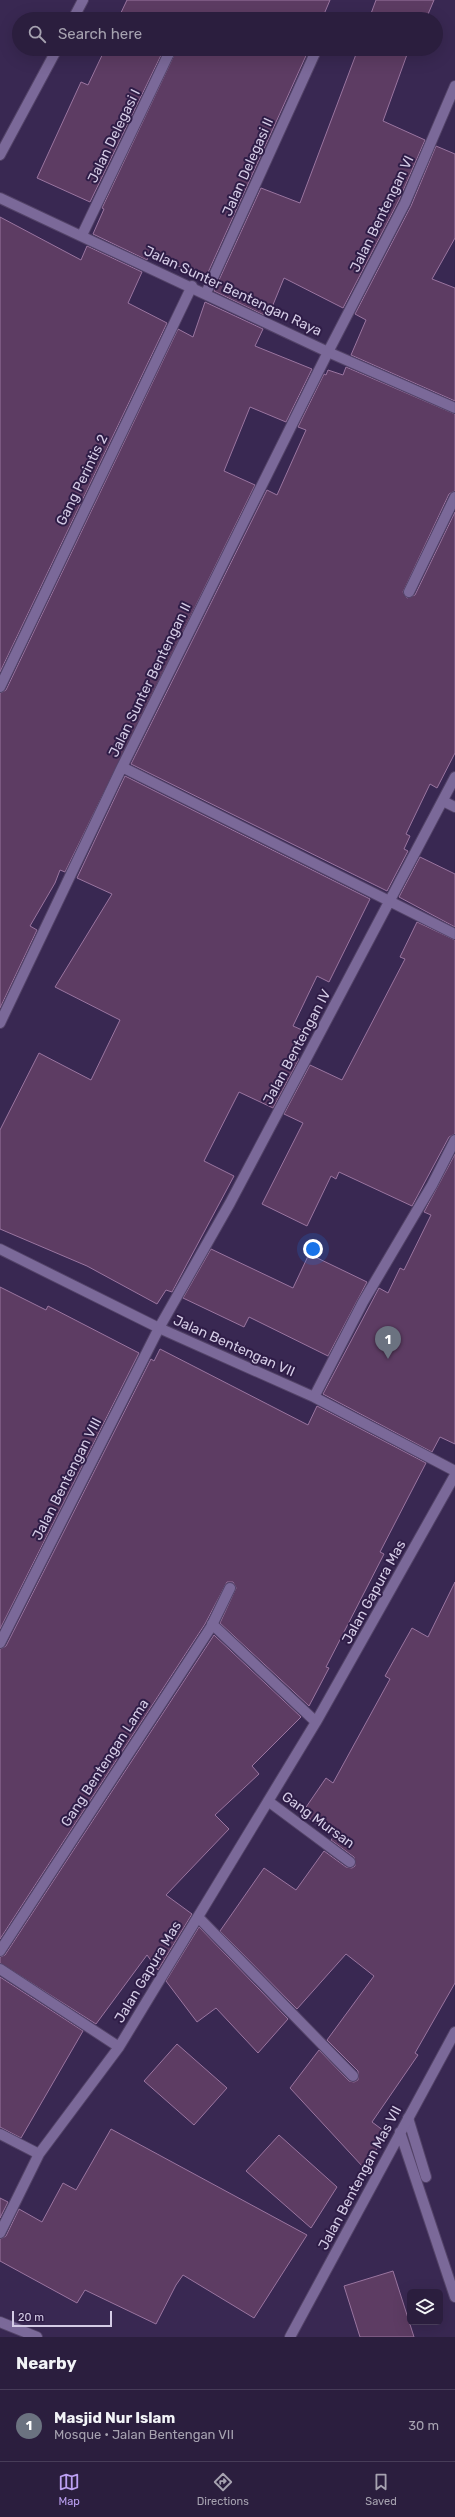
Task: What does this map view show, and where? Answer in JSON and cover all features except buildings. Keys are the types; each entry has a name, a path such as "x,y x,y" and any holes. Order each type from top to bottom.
{"street":[{"path":"77,12 83,0"},
{"path":"0,155 53,56"},
{"name":"Jalan Delegasi I","path":"82,235 168,56"},
{"name":"Jalan Delegasi II","path":"206,293 314,56"},
{"name":"Jalan Bentengan VI","path":"328,352 405,203 455,86"},
{"name":"Jalan Sunter Bentengan Raya","path":"0,198 192,286 328,352 455,408"},
{"name":"Gang Perintis 2","path":"0,687 192,286"},
{"name":"Jalan Sunter Bentengan II","path":"0,1023 122,767 328,352"},
{"path":"409,592 455,497"},
{"path":"122,767 455,934"},
{"name":"Jalan Bentengan IV","path":"159,1328 230,1203 455,777"},
{"path":"443,802 455,807"},
{"path":"314,1397 363,1302 432,1185 455,1140"},
{"name":"Jalan Bentengan VII","path":"0,1249 159,1328 314,1397 455,1470"},
{"name":"Jalan Bentengan VIII","path":"0,1644 159,1328"},
{"name":"Jalan Gapura Mas","path":"0,2233 39,2154 119,2047 316,1722 455,1475"},
{"name":"Gang Bentengan Lama","path":"0,1951 212,1624 230,1588"},
{"path":"212,1624 316,1722"},
{"name":"Gang Mursan","path":"268,1801 350,1862"},
{"path":"198,1917 353,2076"},
{"path":"0,1969 119,2047"},
{"name":"Jalan Bentengan Mas VII","path":"290,2337 455,2032"},
{"path":"408,2118 426,2177"},
{"path":"400,2132 455,2297"},
{"path":"0,2134 39,2154"},
{"path":"0,2322 37,2337"}],"place":[{"name":"Masjid Nur Islam","path":"388,1359"}]}
